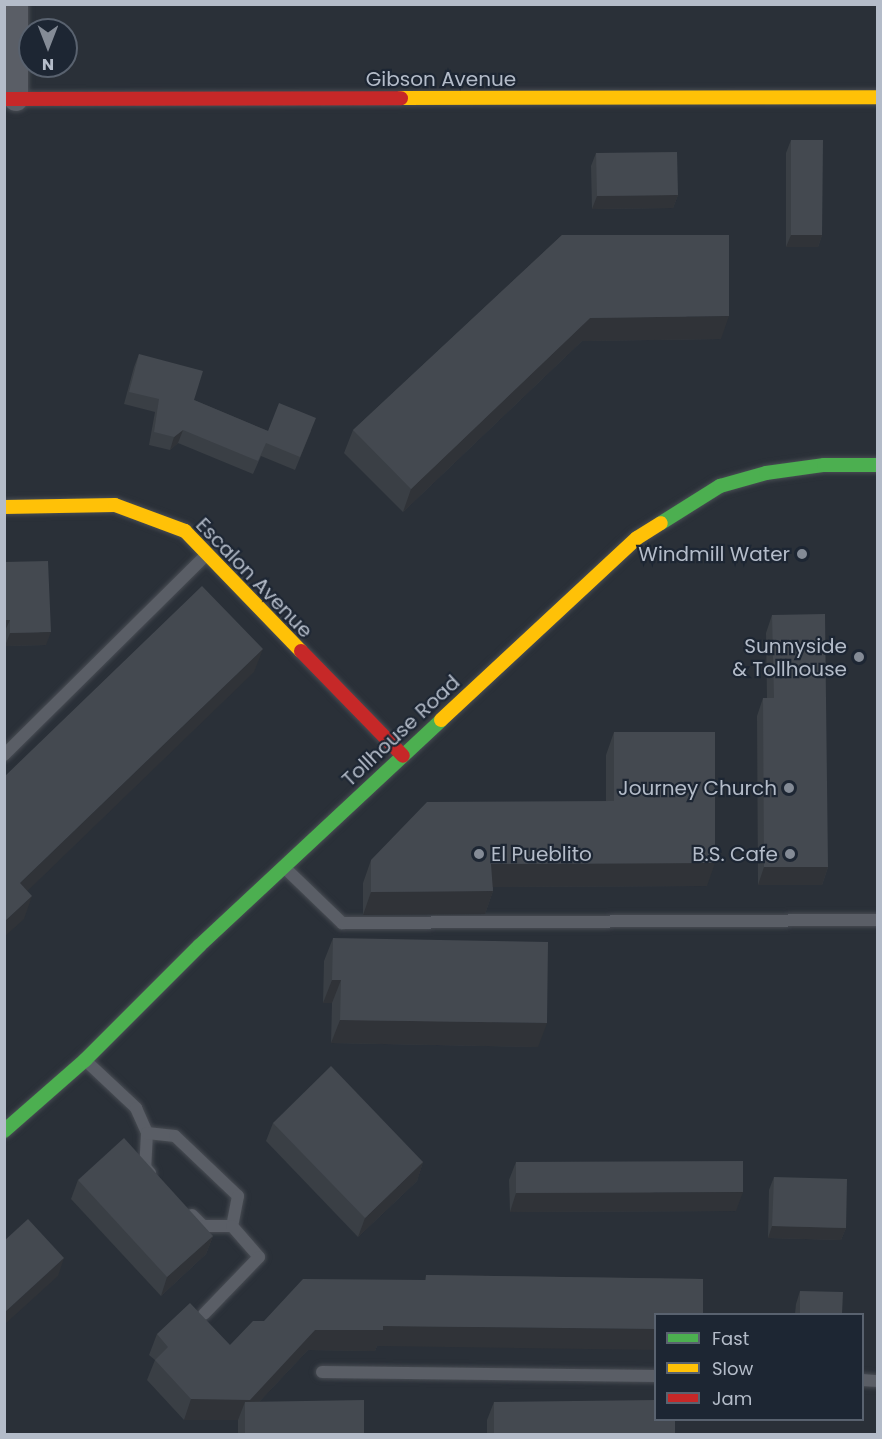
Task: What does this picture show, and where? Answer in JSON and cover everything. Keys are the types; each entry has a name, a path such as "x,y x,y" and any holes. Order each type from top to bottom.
{"street":[{"path":"10,99 16,4"},
{"name":"Gibson Avenue","path":"10,99 878,97"},
{"name":"Tollhouse Road","path":"4,1131 85,1060 284,867 637,538 687,504 720,486 766,473 824,465 878,465"},
{"name":"Escalon Avenue","path":"4,507 115,505 184,531 403,756"}],"lane":[{"path":"4,755 206,554"},
{"path":"284,867 342,923 878,920"},
{"path":"85,1060 136,1108 147,1133 144,1167 159,1182"},
{"path":"147,1133 175,1136 237,1196 232,1226"},
{"path":"181,1204 203,1226 232,1226 259,1257 204,1314"},
{"path":"322,1372 654,1376"}],"building":[{"path":"791,140 823,140 822,235 791,235"},
{"path":"677,152 678,195 597,196 596,153"},
{"path":"562,235 729,235 729,316 590,318 411,489 353,430"},
{"path":"139,354 203,371 194,400 268,431 279,403 316,418 300,457 266,443 258,461 183,430 174,437 154,432 159,399 129,392"},
{"path":"48,561 51,632 10,633 10,620 4,620 4,562"},
{"path":"202,586 263,649 20,883 32,896 4,922 4,777"},
{"path":"825,614 828,867 764,867 763,698 774,698 772,615"},
{"path":"614,732 715,732 715,863 491,864 493,891 371,892 371,860 427,802 614,801"},
{"path":"333,938 548,942 547,1023 340,1020 341,980 332,980"},
{"path":"331,1066 423,1162 365,1218 273,1123"},
{"path":"124,1138 213,1236 167,1277 78,1180"},
{"path":"743,1161 743,1192 516,1193 516,1162"},
{"path":"774,1177 847,1179 846,1228 772,1226"},
{"path":"28,1219 64,1258 4,1313 4,1241"},
{"path":"426,1275 703,1279 703,1313 654,1313 654,1329 383,1326 383,1330 315,1330 250,1400 191,1399 155,1360 168,1347 157,1334 190,1303 230,1345 253,1321 264,1321 303,1279 426,1280"},
{"path":"800,1291 843,1292 842,1313 800,1313"},
{"path":"364,1400 364,1434 245,1434 245,1402"},
{"path":"654,1400 654,1421 675,1421 675,1434 494,1434 494,1402"}],"traffic: fast":[{"path":"661,523 720,486 766,473 824,465 878,465"},
{"path":"4,1131 85,1060 199,946 441,720"}],"traffic: slow":[{"path":"401,98 878,97"},
{"path":"4,507 115,505 185,531 301,651"},
{"path":"441,720 637,538 661,523"}],"traffic: jam":[{"path":"4,99 401,98"},
{"path":"301,651 403,756"}],"place":[{"name":"Windmill Water","path":"802,554"},
{"name":"Sunnyside & Tollhouse","path":"859,657"},
{"name":"Journey Church","path":"789,788"},
{"name":"El Pueblito","path":"479,854"},
{"name":"B.S. Cafe","path":"790,854"}]}
